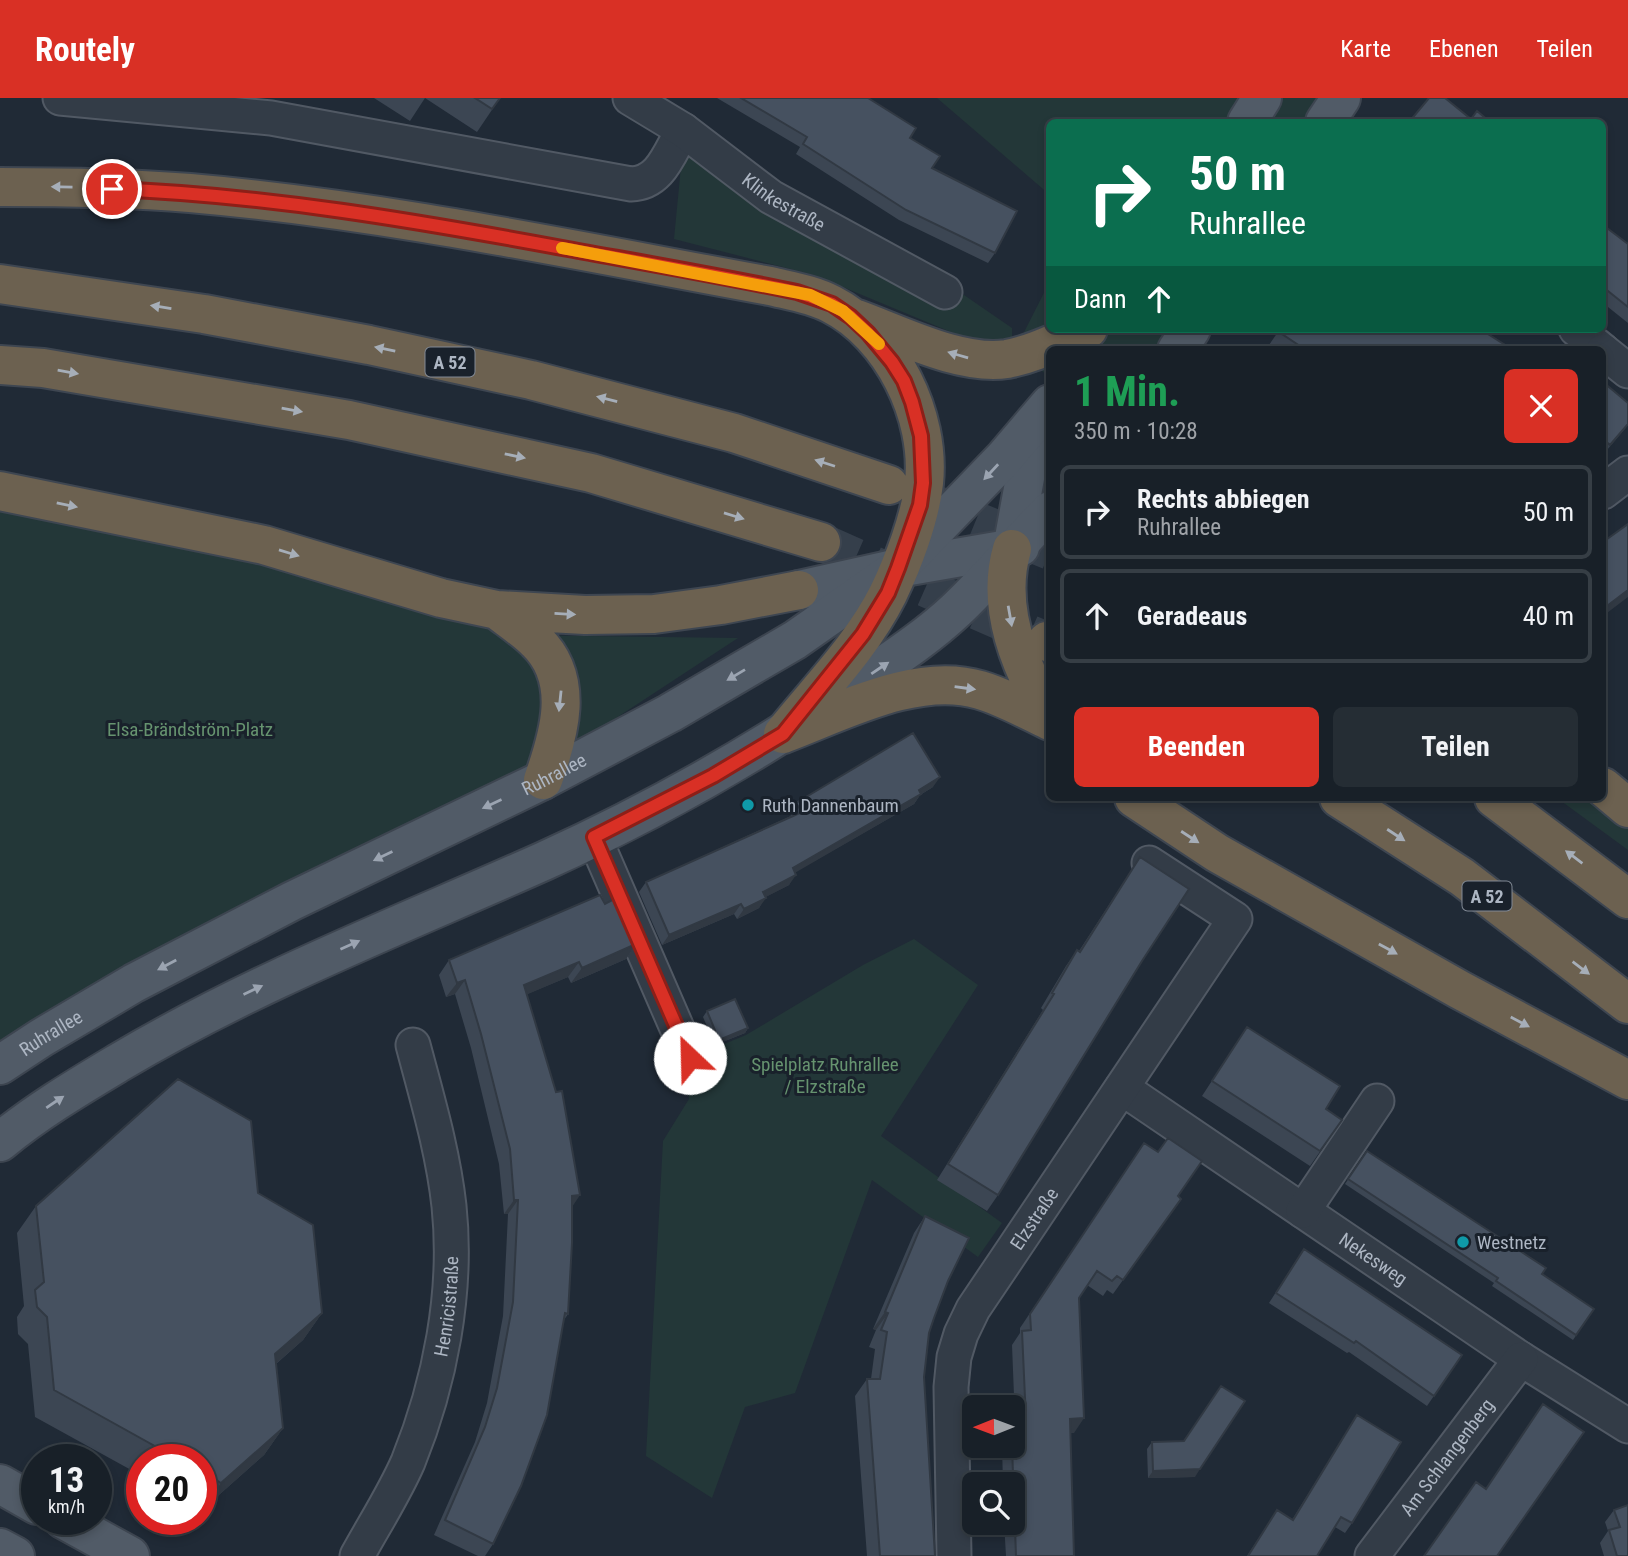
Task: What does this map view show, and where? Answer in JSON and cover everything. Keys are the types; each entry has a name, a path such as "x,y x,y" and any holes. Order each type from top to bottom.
{"highway":[{"path":"0,187 190,193 296,204 439,225 797,292 820,299 851,317 957,356 977,360 1002,359 1025,354 1078,333"},
{"name":"A 52","path":"0,284 204,314 369,345 531,380 734,433 889,485"},
{"path":"783,734 863,634 888,593 920,505 923,483 921,436 904,381 880,345 851,317"},
{"path":"0,365 43,368 349,420 592,473 821,542"},
{"path":"0,491 264,545 441,598 497,610 585,615 654,614 721,606 799,590"},
{"path":"1012,549 1006,582 1013,635 1028,677 1046,711"},
{"path":"497,610 537,642 551,661 562,686 556,745 542,780"},
{"path":"783,734 899,691 921,686 979,690 1046,717"},
{"path":"1606,790 1628,808"},
{"path":"1139,801 1217,853 1460,990 1628,1080"},
{"name":"A 52","path":"1344,801 1462,877 1628,1003"},
{"path":"1498,801 1628,899"}],"main road":[{"path":"1249,119 1262,98"},
{"path":"1327,119 1341,98"},
{"path":"1012,549 1043,412"},
{"name":"Ruhrallee","path":"0,1065 87,1010 192,952 315,889 542,780 670,713 795,640 898,568 997,466 1043,412"},
{"path":"0,1142 88,1081 158,1039 242,995 594,837 713,776 783,734 921,639 957,608 1046,515"},
{"path":"799,590 898,568 1046,541"},
{"path":"0,1484 21,1496"},
{"path":"92,1535 130,1556"},
{"path":"0,1548 15,1556"}],"street":[{"path":"60,98 271,118 631,184 644,184 657,175 683,130"},
{"name":"Klinkestraße","path":"630,98 683,130 771,197 945,292"},
{"path":"1581,333 1596,346"},
{"path":"1606,354 1628,371"},
{"path":"1606,490 1628,472"},
{"path":"594,837 690,1058"},
{"name":"Elzstraße","path":"954,1556 951,1387 954,1357 961,1334 973,1309 1235,919 1142,859"},
{"name":"Henricistraße","path":"357,1556 407,1465 428,1408 442,1345 451,1278 449,1208 440,1152 413,1045"},
{"name":"Nekesweg","path":"1122,1088 1521,1359 1628,1426"},
{"path":"1303,1212 1377,1101"},
{"name":"Am Schlangenberg","path":"1373,1556 1521,1359"}],"green space":[{"path":"937,98 1338,98 1324,119 1046,119 1046,192"},
{"path":"684,135 943,296 964,295 1012,328 1012,344 970,340 814,275 674,239"},
{"path":"1046,289 1046,333 1187,333 1178,346 1046,346 1046,374 1016,348"},
{"name":"Elsa-Brändström-Platz","path":"0,499 435,602 499,635 738,638 514,785 0,1052"},
{"path":"1561,801 1595,801 1628,829 1628,850"},
{"name":"Spielplatz Ruhrallee / Elzstraße","path":"914,939 978,985 881,1136 1002,1223 978,1257 872,1180 795,1393 745,1407 712,1498 646,1456 663,1141 689,1099 683,1061 746,1035 863,965"}],"building":[{"path":"475,98 500,98 492,109"},
{"path":"741,98 868,98 916,128 910,138 940,156 932,168 1017,211 995,253 906,210 803,144 807,137"},
{"path":"1429,98 1445,98 1471,119 1412,119"},
{"path":"1477,111 1486,119 1471,119"},
{"path":"1606,227 1628,244 1628,307 1606,289"},
{"path":"1280,333 1486,333 1507,346 1300,346"},
{"path":"1606,385 1628,403 1628,424 1610,445 1606,442"},
{"path":"1628,524 1628,590 1606,607 1606,540"},
{"path":"913,733 940,777 919,790 921,794 793,868 796,875 763,892 766,898 744,909 741,904 669,935 646,882 802,812 796,803"},
{"path":"1140,857 1189,889 998,1195 948,1164 1054,994 1052,993 1077,950 1080,952"},
{"path":"600,895 605,904 616,898 636,944 582,968 579,962 524,985 556,1092 562,1091 580,1195 572,1196 568,1314 565,1313 547,1415 521,1486 493,1544 445,1520 485,1427 497,1388 513,1302 518,1200 514,1200 510,1149 481,1034 465,980 457,983 449,960"},
{"path":"735,999 748,1028 719,1040 707,1011"},
{"path":"1247,1027 1340,1086 1326,1109 1342,1120 1320,1151 1212,1081"},
{"path":"178,1079 251,1121 258,1193 313,1225 322,1313 275,1354 283,1428 221,1483 217,1481 217,1444 151,1444 54,1390 47,1317 37,1307 35,1290 44,1282 36,1206"},
{"path":"1168,1138 1202,1161 1178,1196 1181,1199 1123,1280 1117,1276 1112,1281 1097,1271 1079,1298 1084,1418 1070,1419 1074,1556 1016,1556 1015,1535 1025,1535 1025,1472 1013,1472 1012,1458 1026,1458 1022,1331 1031,1330 1030,1314 1144,1143 1158,1152"},
{"name":"Westnetz","path":"1367,1151 1546,1268 1542,1274 1594,1309 1576,1335 1496,1281 1498,1278 1348,1179"},
{"path":"925,1216 969,1238 948,1281 929,1333 924,1377 935,1556 880,1556 867,1379 880,1379 887,1332 881,1330 888,1313 885,1312"},
{"path":"1304,1249 1462,1355 1434,1396 1356,1341 1354,1343 1276,1293"},
{"path":"1221,1386 1245,1401 1200,1469 1153,1471 1152,1442 1184,1441"},
{"path":"1543,1404 1584,1432 1497,1556 1424,1556 1476,1482 1486,1489"},
{"path":"1357,1415 1401,1442 1352,1523 1341,1517 1317,1556 1248,1556 1277,1510 1293,1520"},
{"path":"1628,1505 1628,1556 1617,1556 1609,1530 1620,1527 1614,1510"}],"tunnel":[{"path":"923,499 1046,549"},
{"path":"821,542 1037,637"}],"slow traffic":[{"path":"562,248 810,295 843,311 879,344"}],"place":[{"name":"Ruth Dannenbaum","path":"748,805"},
{"name":"Westnetz","path":"1463,1242"}],"route":[{"path":"112,189 190,193 296,204 439,225 770,286 820,299 843,311 880,345 892,362 904,381 912,402 921,436 924,468 920,505 913,527 888,593 878,611 850,651 783,734 713,776 594,837 690,1058"}]}
